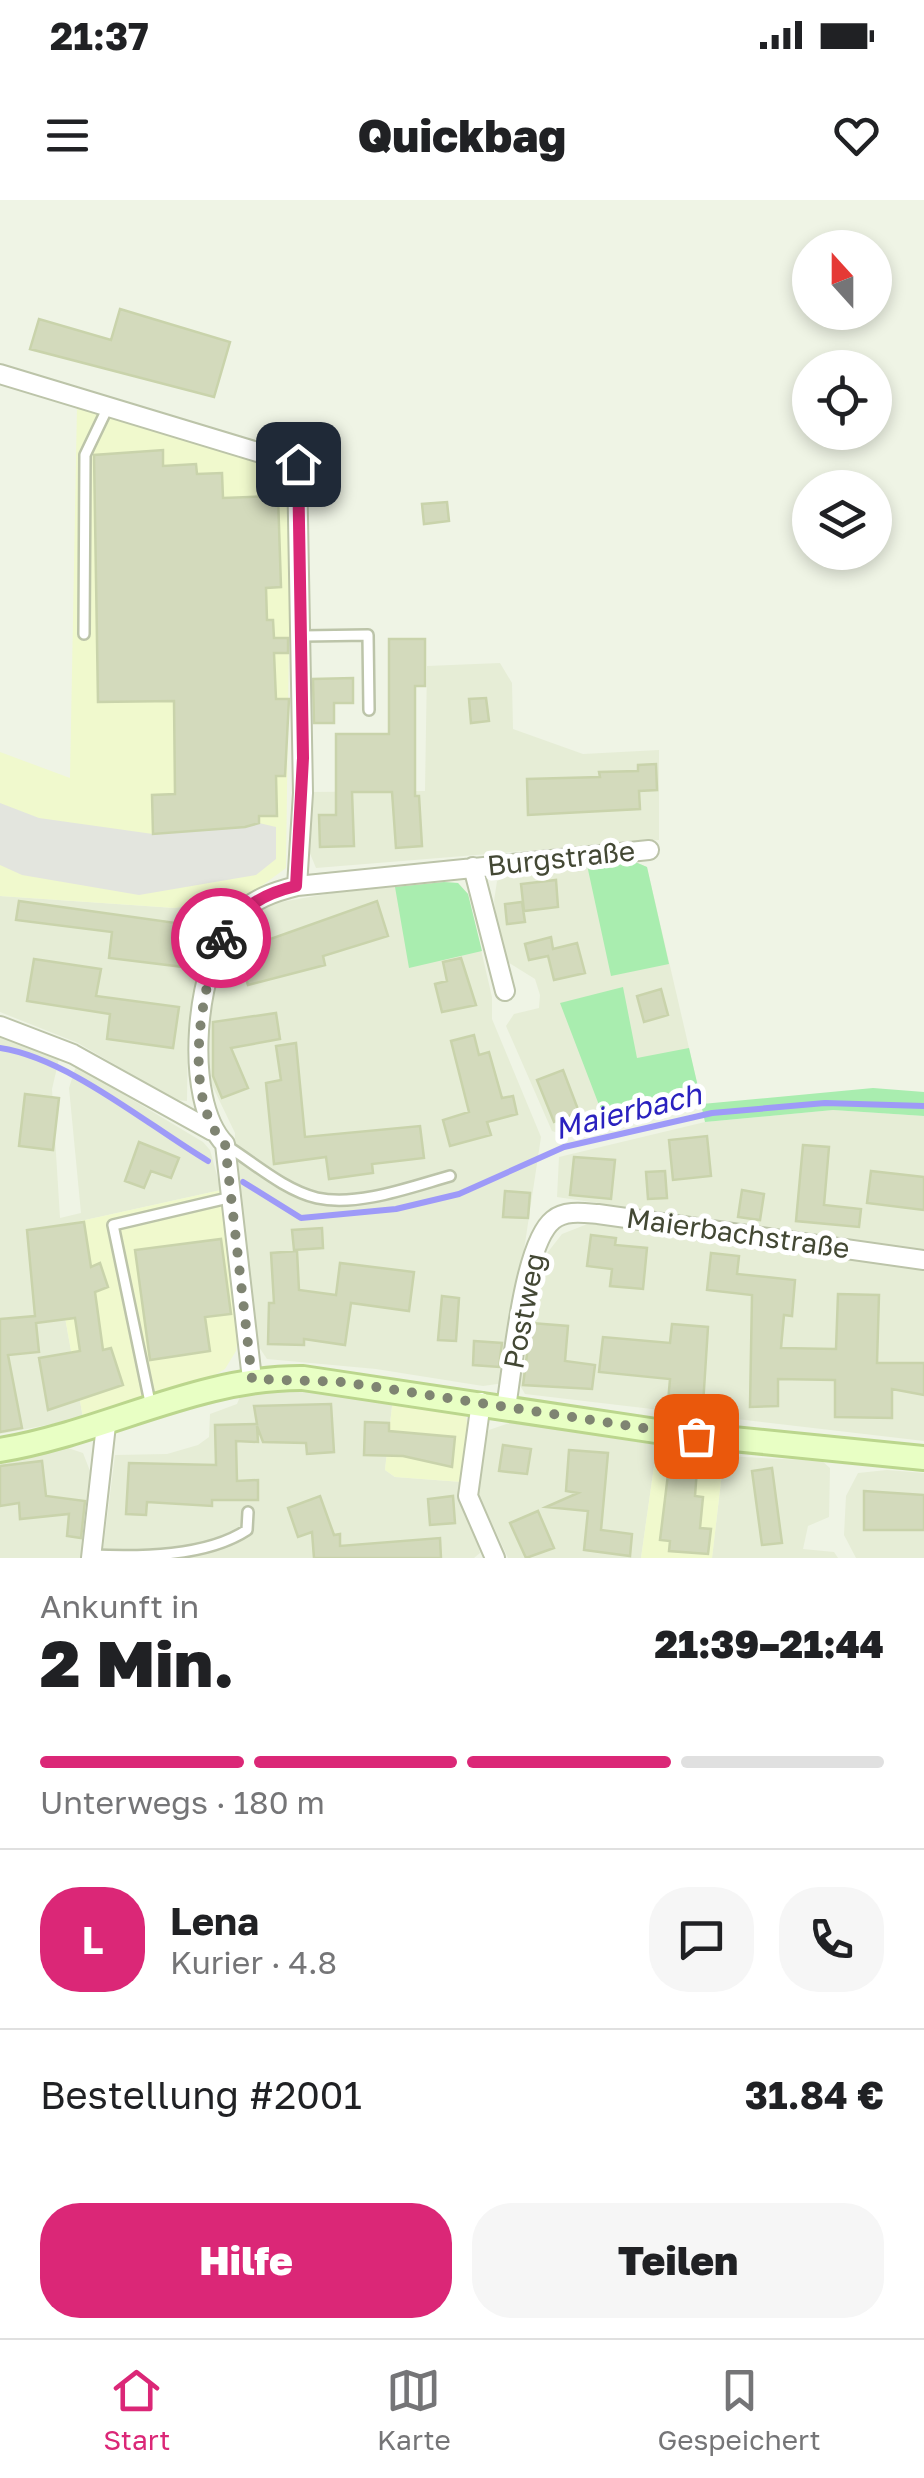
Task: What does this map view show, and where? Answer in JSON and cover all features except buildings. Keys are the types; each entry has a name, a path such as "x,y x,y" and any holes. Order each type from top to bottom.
{"street":[{"path":"0,374 298,464 303,792 296,886"},
{"name":"Burgstraße","path":"252,1379 232,1197 219,1138 203,1099 200,1056 209,970 234,919 261,897 296,886 649,850"},
{"name":"Burgstraße","path":"473,867 505,991"},
{"path":"0,1026 73,1054 219,1138"},
{"name":"Maierbachstraße","path":"553,1220 577,1213 598,1214 924,1260"},
{"name":"Postweg","path":"506,1407 533,1258 553,1220"},
{"path":"0,1450 106,1425 252,1379 343,1382 663,1432 924,1458"},
{"path":"481,1402 468,1496 495,1558"},
{"path":"92,1557 106,1425"}],"lane":[{"path":"84,634 85,455 108,407"},
{"path":"302,636 368,636 369,710"},
{"path":"219,1138 287,1185 318,1198 356,1197 450,1176"},
{"path":"151,1409 114,1225 232,1197"},
{"path":"92,1557 186,1550 238,1536 247,1530 248,1512"}],"shaded area":[{"path":"77,406 283,470 291,482 286,868 252,893 175,908 0,896 0,752 70,778"},
{"path":"500,663 512,683 513,729 583,754 659,750 659,840 316,868 309,851 309,792 425,791 427,666"},
{"path":"0,803 39,818 153,834 259,823 276,827 276,859 256,875 139,895 22,875 0,865"},
{"path":"633,861 647,867 702,1104 564,1135 552,1131 506,1026 514,1014 539,1008 540,995 535,979 503,959 494,901 497,881 515,873"},
{"path":"458,883 468,894 492,997 492,1019 541,1137 504,1383 483,1386 376,1369 267,1359 259,1347 234,1165 235,1133 210,1081 208,1029 220,967 235,932 270,904 332,893"},
{"path":"252,893 216,921 206,943 188,1028 187,1101 175,1100 78,1043 0,1012 0,896 175,908"},
{"path":"0,1037 59,1059 52,1089 60,1218 81,1213 69,1088 76,1066 203,1142 210,1150 221,1190 49,1228 83,1418 0,1434"},
{"path":"833,1110 924,1116 924,1251 557,1197 559,1157 705,1122"},
{"path":"221,1190 239,1330 236,1351 225,1369 208,1379 83,1418 49,1228"},
{"path":"590,1223 924,1269 924,1441 525,1394 518,1382 544,1257 562,1234"},
{"path":"296,1390 393,1397 385,1470 395,1477 462,1482 480,1553 474,1558 102,1558 115,1455 167,1454 198,1445 209,1437 210,1414 237,1404 241,1394"},
{"path":"393,1397 460,1410 466,1417 469,1435 462,1482 395,1477 385,1470"},
{"path":"512,1422 657,1445 641,1558 508,1558 478,1493 481,1444 489,1430"},
{"path":"657,1445 724,1456 712,1558 641,1558"},
{"path":"65,1447 83,1453 90,1471 84,1558 0,1558 0,1462"},
{"path":"724,1456 822,1461 830,1468 829,1517 808,1526 803,1549 834,1552 838,1558 712,1558"},
{"path":"858,1473 924,1473 924,1558 856,1558 844,1535 846,1496"}],"green space":[{"path":"633,861 647,867 669,964 611,976 587,865"},
{"path":"458,883 468,894 482,951 409,968 395,887"},
{"path":"623,987 637,1058 689,1048 702,1104 873,1088 924,1092 924,1116 833,1110 705,1122 701,1104 607,1126 560,1003"}],"waterway":[{"name":"Maierbach","path":"0,1048 26,1054 80,1079 208,1161"},
{"name":"Maierbach","path":"243,1182 301,1218 396,1209 459,1194 564,1147 712,1113 825,1103 924,1106"}],"way so far":[{"path":"221,938 202,1006 201,1086 212,1131 225,1144 252,1379 343,1382 696,1436"}],"route":[{"path":"221,938 234,919 261,897 296,886 303,792 298,464"}]}
